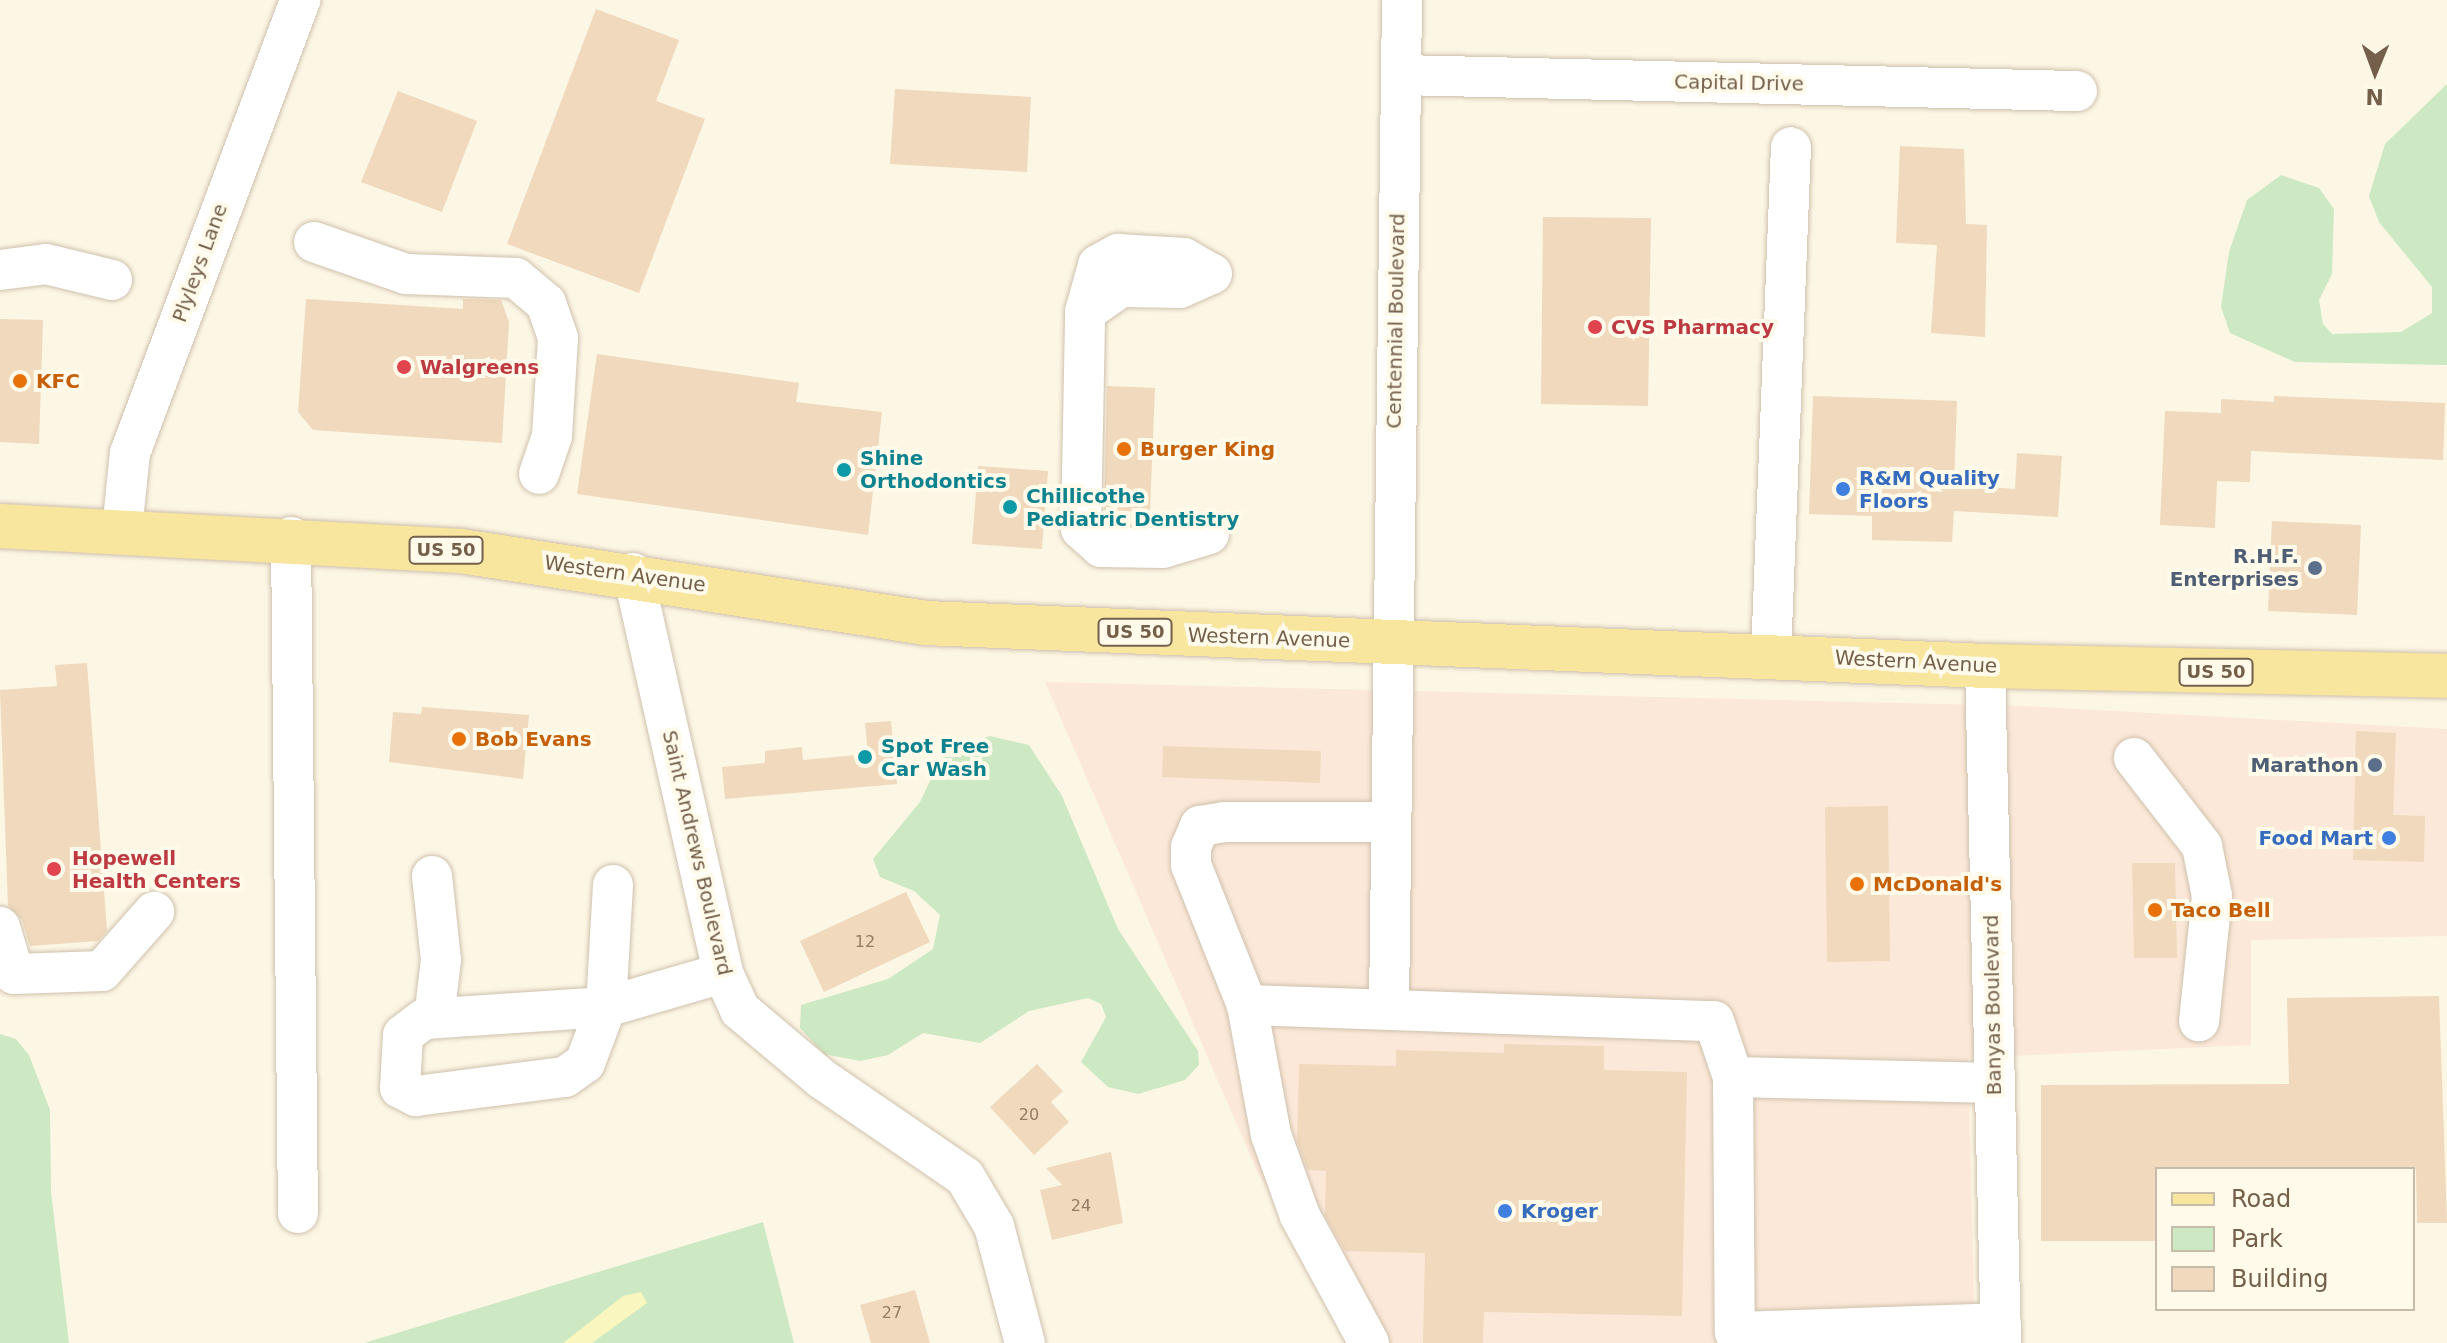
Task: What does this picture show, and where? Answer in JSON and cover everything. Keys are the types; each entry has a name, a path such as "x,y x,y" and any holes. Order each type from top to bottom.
{"main road":[{"name":"Western Avenue","path":"0,526 291,537 633,573 925,623 1985,666 2447,676"}],"street":[{"name":"Plyleys Lane","path":"122,530 130,453 300,0"},
{"name":"Centennial Boulevard","path":"1389,1007 1402,0"},
{"name":"Capital Drive","path":"1401,75 2077,91"},
{"path":"1771,655 1791,147"},
{"path":"314,242 406,274 516,278 546,303 558,338 552,436 539,474"},
{"path":"1209,534 1163,548 1101,547 1081,529 1085,312 1098,265 1118,254 1184,258 1212,274"},
{"path":"0,270 46,264 112,280"},
{"path":"291,537 298,1213"},
{"name":"Saint Andrews Boulevard","path":"633,573 723,973 740,1010 773,1041 965,1177 994,1226 1025,1343"},
{"name":"Banyas Boulevard","path":"1985,666 2001,1333"},
{"path":"2134,758 2202,846 2212,896 2199,1021"},
{"path":"1369,1343 1300,1216 1271,1135 1247,1005 1191,865 1200,826 1390,822"},
{"path":"432,876 441,960 434,1018"},
{"path":"613,885 606,1007 577,1072 416,1096 400,1088 403,1035 414,1023 434,1018 606,1007 723,973"},
{"path":"0,927 14,974 102,971 154,912"},
{"path":"1247,1005 1389,1007 1714,1021 1733,1077 1732,1338 2001,1333"},
{"path":"1733,1077 1995,1083"}],"shaded area":[{"path":"1045,682 2022,706 2447,729 2447,936 2251,940 2251,1045 1968,1058 1975,1343 1362,1343 1258,1173"}],"green space":[{"path":"2447,84 2447,365 2295,362 2230,333 2221,307 2229,252 2247,200 2281,175 2319,188 2334,209 2332,274 2319,300 2323,324 2332,334 2401,332 2432,313 2432,287 2379,222 2369,196 2385,144"},
{"path":"990,736 1029,745 1062,796 1118,929 1198,1051 1199,1065 1185,1080 1138,1094 1108,1087 1081,1062 1106,1017 1101,1004 1088,998 1029,1011 980,1043 923,1033 888,1055 860,1061 824,1054 800,1028 801,1005 888,979 933,949 940,915 914,891 880,877 873,859 920,802 938,764 952,749"},
{"path":"0,1034 16,1039 29,1055 50,1110 51,1192 69,1343 0,1343"},
{"path":"763,1222 794,1343 364,1343"}],"sand":[{"path":"641,1292 647,1303 592,1343 563,1343 623,1296"}],"building":[{"path":"596,9 679,40 656,101 705,119 639,293 507,244"},
{"path":"895,89 1031,97 1027,172 890,164"},
{"path":"398,91 477,121 442,212 361,182"},
{"path":"1900,146 1964,149 1966,224 1987,225 1985,337 1931,333 1937,245 1896,243"},
{"name":"CVS Pharmacy","path":"1543,217 1651,218 1648,406 1541,404"},
{"name":"Walgreens","path":"306,299 463,309 463,299 501,300 509,322 502,443 313,430 298,412"},
{"name":"KFC","path":"0,319 43,320 39,444 0,442"},
{"path":"597,354 799,383 796,402 882,412 868,535 577,494"},
{"name":"Burger King","path":"1107,386 1155,388 1150,512 1104,510"},
{"path":"1813,396 1957,401 1954,485 2015,489 2017,453 2062,456 2058,517 1954,511 1952,542 1872,540 1872,516 1809,514"},
{"path":"2274,396 2445,403 2443,460 2251,451 2250,482 2217,481 2215,528 2160,525 2165,411 2221,413 2221,399 2274,402"},
{"name":"Chillicothe Pediatric Dentistry","path":"978,466 1048,471 1042,549 972,544"},
{"name":"R.H.F. Enterprises","path":"2272,521 2361,525 2357,615 2268,611"},
{"name":"Hopewell Health Centers","path":"87,663 107,931 98,941 30,946 22,920 8,906 0,690 57,686 55,665"},
{"name":"Bob Evans","path":"422,707 529,715 523,779 389,762 393,712 421,714"},
{"name":"Spot Free Car Wash","path":"891,721 897,784 725,799 722,767 765,763 765,751 802,747 803,760 868,754 865,723"},
{"path":"2356,731 2396,733 2393,815 2425,816 2424,862 2353,860"},
{"path":"1163,746 1321,751 1320,783 1162,777"},
{"name":"McDonald's","path":"1888,806 1890,961 1827,962 1825,807"},
{"name":"Taco Bell","path":"2132,863 2175,863 2177,958 2134,958"},
{"path":"906,892 930,942 824,992 800,941"},
{"path":"2439,996 2447,1223 2417,1223 2415,1167 2155,1167 2155,1241 2041,1241 2041,1085 2289,1084 2287,998"},
{"name":"Kroger","path":"1504,1044 1604,1046 1604,1070 1687,1072 1682,1316 1484,1312 1483,1343 1423,1343 1425,1253 1345,1251 1325,1215 1326,1171 1308,1170 1297,1141 1299,1064 1396,1066 1396,1050 1504,1053"},
{"path":"1037,1064 1063,1091 1051,1102 1069,1122 1034,1155 990,1107"},
{"path":"1111,1152 1123,1223 1052,1240 1040,1190 1062,1185 1046,1168"},
{"path":"915,1290 930,1343 871,1343 860,1305"}],"place":[{"name":"CVS Pharmacy","path":"1595,327"},
{"name":"Walgreens","path":"404,367"},
{"name":"KFC","path":"20,381"},
{"name":"Burger King","path":"1124,449"},
{"name":"Shine Orthodontics","path":"844,470"},
{"name":"R&M Quality Floors","path":"1843,489"},
{"name":"Chillicothe Pediatric Dentistry","path":"1010,507"},
{"name":"R.H.F. Enterprises","path":"2315,568"},
{"name":"Bob Evans","path":"459,739"},
{"name":"Spot Free Car Wash","path":"865,757"},
{"name":"Marathon","path":"2375,765"},
{"name":"Food Mart","path":"2389,838"},
{"name":"Hopewell Health Centers","path":"54,869"},
{"name":"McDonald's","path":"1857,884"},
{"name":"Taco Bell","path":"2155,910"},
{"name":"Kroger","path":"1505,1211"}]}
